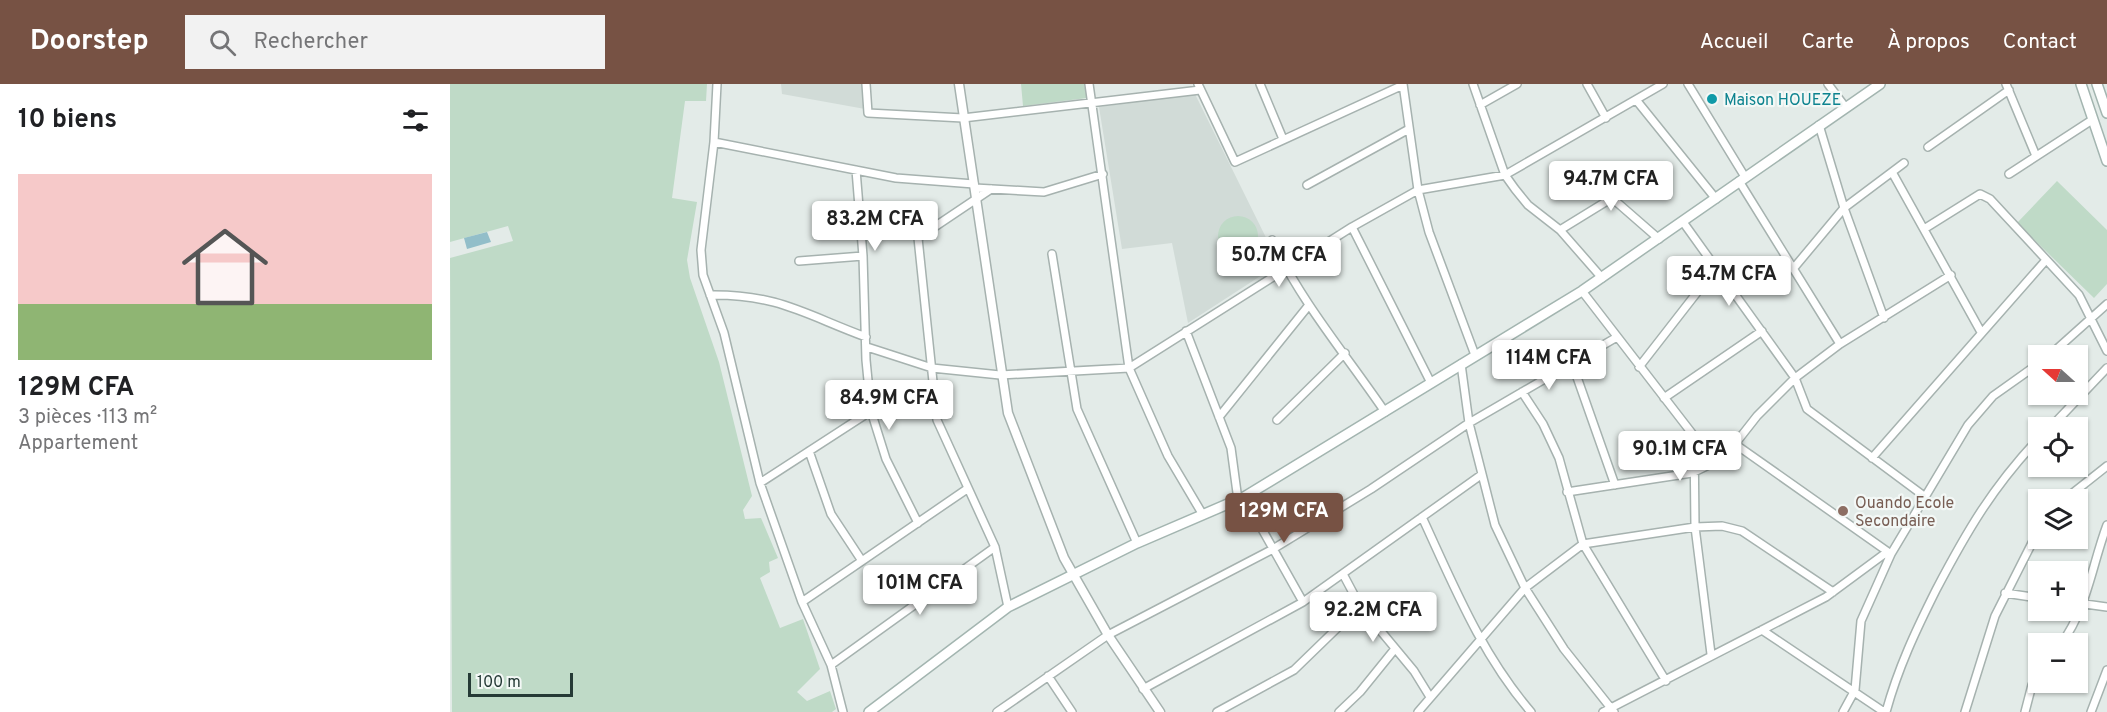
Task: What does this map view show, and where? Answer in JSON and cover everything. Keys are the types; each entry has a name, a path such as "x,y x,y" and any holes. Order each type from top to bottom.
{"main road":[{"path":"868,712 1008,607 1072,573 1241,499 1582,291 1880,84"},
{"path":"2081,84 2107,161"},
{"path":"2097,84 2104,91 2107,113"}],"street":[{"path":"717,84 714,142 701,250 703,275 730,353 760,483 802,602 831,665 843,712"},
{"path":"866,84 868,113 963,118 1092,103 1199,87 1235,162 1403,85 1419,190 1429,232 1475,355"},
{"path":"959,84 1000,375 1008,413 1072,573 1108,635 1160,712"},
{"path":"1089,84 1129,368 1168,456 1203,515"},
{"path":"1260,84 1283,139"},
{"path":"1473,84 1505,175 1528,205 1560,230 1602,278"},
{"path":"1480,105 1517,84"},
{"path":"1587,84 1606,118"},
{"path":"867,347 932,368 1000,375 1129,368 1352,227 1419,190 1505,175 1663,84"},
{"path":"1688,84 1793,268 1840,344"},
{"path":"1828,84 1846,108"},
{"path":"1928,147 2007,87 2036,156"},
{"path":"1637,101 1716,199"},
{"path":"2009,174 2092,120"},
{"path":"1819,125 1844,208 1884,318"},
{"path":"1307,185 1409,129"},
{"path":"714,142 896,178 991,189 1044,192 1103,174"},
{"path":"1793,268 1844,208 1905,163"},
{"path":"856,170 871,411 886,459 918,523"},
{"path":"1892,172 1981,332"},
{"path":"991,189 918,238 937,420 995,548 1008,607"},
{"path":"1924,229 1980,194 1990,199 2079,295 2093,318 2107,351"},
{"path":"1560,230 1612,198 1659,239"},
{"path":"1683,222 1795,378 1807,409 1924,496"},
{"path":"1352,227 1431,383"},
{"path":"1272,240 1286,269 1309,304 1386,412"},
{"path":"1052,254 1077,409 1137,543"},
{"path":"799,261 863,256"},
{"path":"1872,458 2046,260"},
{"path":"1639,368 1716,268"},
{"path":"1567,492 1692,473 1715,462 1735,444 1757,416 1795,378 1840,344 1951,275"},
{"path":"1582,291 1639,368 1694,436 1692,473 1695,527 1711,654"},
{"path":"710,294 744,294 785,303 866,337"},
{"path":"1219,417 1309,304"},
{"path":"2062,345 2107,304"},
{"path":"1186,331 1231,448 1241,499 1303,602"},
{"path":"1664,398 1762,332"},
{"path":"997,712 1108,635 1273,549 1371,489 1469,423 1617,338"},
{"path":"1277,420 1345,353"},
{"path":"1572,363 1615,485"},
{"path":"1461,364 1469,423 1495,525 1525,588 1564,649 1609,711 1711,654 1833,592 1889,553"},
{"path":"2060,417 2107,368"},
{"path":"1844,712 1855,690 1861,621 1889,553 1982,408 1993,396 2028,371"},
{"path":"1522,392 1551,441 1583,544 1666,681"},
{"path":"760,483 871,411"},
{"path":"1735,444 1889,553"},
{"path":"1762,630 1885,712 1896,674 1910,641 1970,526 1993,490 2028,450"},
{"path":"809,451 831,514 862,561"},
{"path":"2078,489 2107,466"},
{"path":"2100,471 2107,476"},
{"path":"1143,689 1303,602 1481,475"},
{"path":"802,602 967,489"},
{"path":"1422,517 1480,642 1507,684 1531,712"},
{"path":"2088,580 2107,525"},
{"path":"1418,712 1525,588 1583,544 1695,527 1722,526 1742,531 1833,592"},
{"path":"831,665 995,548"},
{"path":"1965,712 1983,647 2006,593 2029,549"},
{"path":"1343,574 1360,606 1394,650 1414,671 1430,697"},
{"path":"2006,593 2028,596"},
{"path":"2088,604 2107,607"},
{"path":"1217,712 1294,670 1360,606"},
{"path":"1339,712 1394,650"},
{"path":"2091,712 2107,670"},
{"path":"1048,676 1072,712"},
{"path":"2025,712 2030,693"}],"shaded area":[{"path":"781,84 863,84 865,109 782,94"},
{"path":"1195,94 1279,264 1188,323 1172,243 1122,249 1099,107"}],"green space":[{"path":"450,84 707,84 706,101 685,101 672,198 697,202 687,260 690,278 719,362 752,496 743,510 745,519 761,518 778,558 769,562 770,572 760,578 780,628 803,619 820,669 797,692 807,701 830,691 836,709 832,712 452,712 450,258 513,241 508,226 450,242"},
{"path":"1021,84 1084,84 1087,98 1023,106"},
{"path":"2057,181 2107,230 2107,284 2094,298 2017,223"},
{"path":"1238,216 1252,222 1258,236 1252,250 1238,256 1224,250 1218,236 1224,222"}],"water":[{"path":"487,232 491,242 467,249 464,238"}],"place":[{"name":"Maison HOUEZE","path":"1712,99"},
{"name":"Ouando Ecole Secondaire","path":"1843,511"}]}
